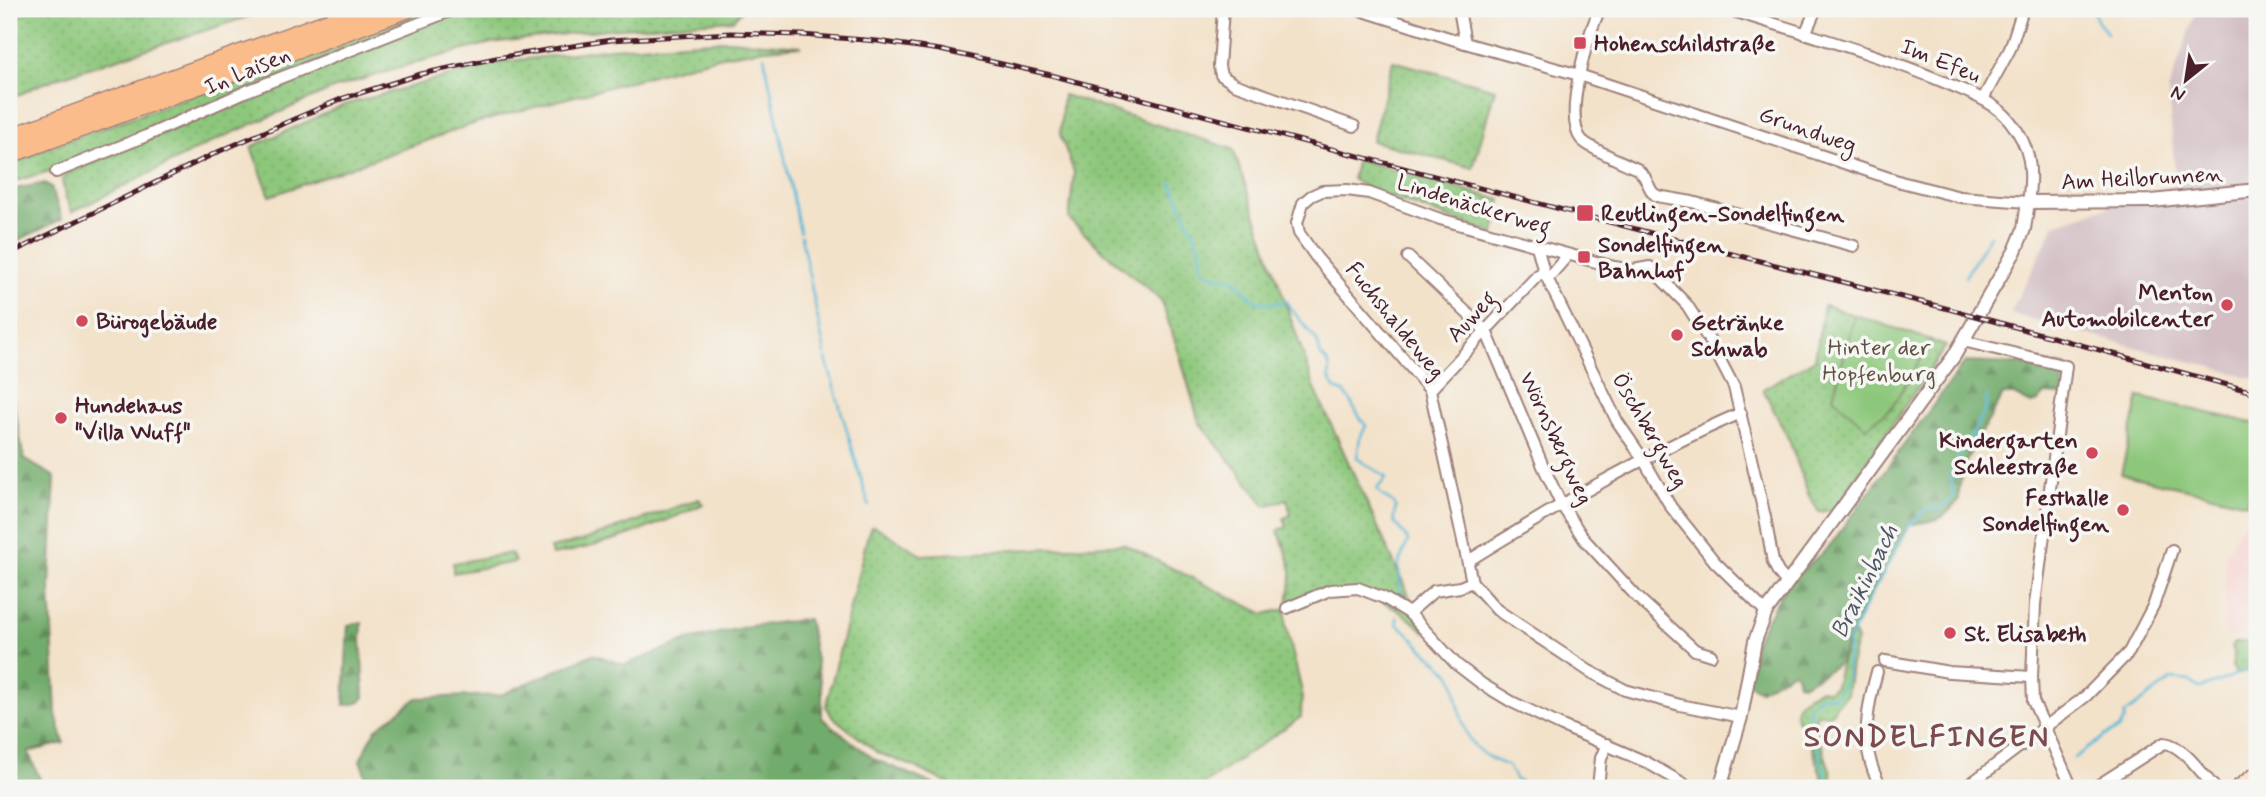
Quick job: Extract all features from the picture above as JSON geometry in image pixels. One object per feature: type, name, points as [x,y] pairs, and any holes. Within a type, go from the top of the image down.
[{"type":"highway","points":[[9,138],[365,9]]},
{"type":"highway","points":[[9,154],[406,9]]},
{"type":"main road","points":[[2238,788],[2257,774]]},
{"type":"street","name":"In Laisen","points":[[56,172],[247,91],[455,9]]},
{"type":"street","points":[[1223,9],[1219,66],[1221,75],[1234,84],[1354,126]]},
{"type":"street","name":"Grundweg","points":[[1357,9],[1579,75],[1901,183],[1961,197],[2028,202]]},
{"type":"street","points":[[1459,9],[1465,43]]},
{"type":"street","points":[[1600,9],[1590,33],[1579,75],[1575,113],[1576,128],[1581,140],[1637,169],[1657,196],[1692,202],[1854,246]]},
{"type":"street","name":"Im Efeu","points":[[1727,9],[1920,71],[1983,99],[2009,119],[2026,144],[2031,169],[2028,202]]},
{"type":"street","points":[[1805,34],[1816,9]]},
{"type":"street","points":[[1983,99],[2010,49],[2023,9]]},
{"type":"street","name":"Fuchshaldeweg","points":[[1368,192],[1334,190],[1311,196],[1303,203],[1300,211],[1297,223],[1299,233],[1316,257],[1430,390],[1472,582]]},
{"type":"street","name":"Am Heilbrunnen","points":[[2028,202],[2058,204],[2152,201],[2257,190]]},
{"type":"street","name":"Lindenäckerweg","points":[[1368,192],[1440,219],[1568,255],[1633,270],[1650,267],[1675,291],[1692,313],[1734,387],[1741,413]]},
{"type":"street","points":[[1720,788],[1741,717],[1755,641],[1766,612],[1926,397],[1963,341],[2015,251],[2024,229],[2028,202]]},
{"type":"street","name":"Öschbergweg","points":[[1536,246],[1546,275],[1617,421],[1671,507],[1715,562],[1766,612]]},
{"type":"street","name":"Auweg","points":[[1430,390],[1538,275],[1546,275],[1568,255]]},
{"type":"street","name":"Wörnsbergweg","points":[[1408,257],[1486,331],[1543,466],[1561,504],[1584,539],[1637,597],[1695,650],[1711,655]]},
{"type":"street","points":[[1963,341],[2066,366],[2035,604],[2032,677],[2033,701],[2073,788]]},
{"type":"street","points":[[1468,561],[1561,504],[1643,459],[1741,413],[1773,562],[1787,583]]},
{"type":"street","points":[[1965,788],[2086,696],[2129,652],[2154,604],[2172,550]]},
{"type":"street","points":[[1409,613],[1434,591],[1472,582],[1497,610],[1589,671],[1625,690],[1680,705],[1741,717]]},
{"type":"street","points":[[1287,608],[1330,590],[1358,588],[1384,598],[1409,613],[1456,664],[1482,684],[1512,702],[1646,762],[1691,788]]},
{"type":"street","points":[[1885,662],[1949,672],[2032,677]]},
{"type":"street","points":[[1877,672],[1868,703],[1866,729],[1870,757],[1882,788]]},
{"type":"street","points":[[2094,788],[2164,743],[2169,743],[2179,749],[2215,788]]},
{"type":"street","points":[[1598,788],[1601,758],[1607,744]]},
{"type":"shaded area","points":[[2197,9],[2257,9],[2257,379],[2010,314],[2055,224],[2176,184],[2168,91]]},
{"type":"shaded area","points":[[2257,499],[2257,636],[2225,637],[2225,555]]},
{"type":"green space","points":[[33,9],[272,9],[60,77],[9,100],[9,22]]},
{"type":"green space","points":[[428,9],[443,9],[114,146],[53,170],[9,183],[9,166],[47,148]]},
{"type":"green space","points":[[461,9],[743,9],[733,20],[607,29],[491,43],[414,63],[335,88],[214,141],[72,212],[62,179],[66,174]]},
{"type":"green space","points":[[728,40],[802,46],[722,56],[476,123],[270,196],[251,147],[344,105],[496,63],[611,48]]},
{"type":"green space","points":[[1393,61],[1495,89],[1473,168],[1372,141]]},
{"type":"green space","points":[[1063,95],[1233,149],[1315,389],[1426,633],[1387,604],[1352,592],[1327,594],[1287,608],[1291,568],[1278,531],[1287,527],[1284,518],[1291,515],[1287,499],[1266,506],[1199,422],[1161,300],[1069,219],[1074,172],[1060,134]]},
{"type":"green space","points":[[1357,159],[1501,200],[1494,234],[1370,190],[1352,179]]},
{"type":"green space","points":[[45,183],[51,187],[62,219],[9,245],[9,190]]},
{"type":"green space","points":[[1824,305],[1946,346],[1834,510],[1819,512],[1809,496],[1789,440],[1763,389],[1815,359]]},
{"type":"green space","name":"Hinter der Hopfenburg","points":[[1855,315],[1931,340],[1892,407],[1866,428],[1833,397]]},
{"type":"green space","points":[[1965,362],[2066,366],[2062,395],[2045,394],[2038,402],[2031,404],[2014,395],[2003,395],[1968,458],[1960,485],[1959,500],[1941,517],[1909,525],[1863,608],[1840,663],[1804,684],[1798,683],[1793,671],[1760,690],[1748,683],[1755,641],[1787,583],[1828,548]]},
{"type":"green space","points":[[9,377],[24,459],[55,477],[50,588],[56,714],[64,743],[28,752],[44,788],[9,788]]},
{"type":"green space","points":[[2139,397],[2257,424],[2257,457],[2247,503],[2121,474]]},
{"type":"green space","points":[[699,499],[703,504],[648,528],[610,541],[552,555],[550,548],[581,541]]},
{"type":"green space","points":[[875,526],[922,555],[1124,544],[1264,614],[1286,609],[1286,625],[1302,692],[1301,717],[1198,788],[957,788],[915,767],[878,753],[832,716],[826,706],[868,534],[871,527]]},
{"type":"green space","points":[[511,553],[515,562],[453,573],[453,563]]},
{"type":"green space","points":[[808,619],[822,691],[822,718],[874,759],[942,788],[370,788],[360,760],[376,729],[417,698],[501,695],[593,654],[625,665],[688,640],[750,626]]},
{"type":"green space","points":[[362,622],[364,697],[358,703],[344,705],[348,625]]},
{"type":"green space","points":[[1854,634],[1857,640],[1847,695],[1831,714],[1818,714],[1815,718],[1836,788],[1825,788],[1805,723],[1798,721],[1796,709],[1800,701],[1810,694],[1821,689],[1829,691],[1835,686],[1844,653]]},
{"type":"green space","points":[[2257,641],[2257,670],[2236,673],[2232,667],[2234,643]]},
{"type":"waterway","points":[[2092,9],[2107,33]]},
{"type":"waterway","points":[[764,56],[800,232]]},
{"type":"waterway","points":[[1171,182],[1200,247],[1202,270],[1237,281],[1249,296],[1262,303],[1287,301],[1290,309],[1317,341],[1321,356],[1329,365],[1329,378],[1336,389],[1345,393],[1366,426],[1360,438],[1357,457],[1386,478],[1377,489],[1396,508],[1395,522],[1408,541],[1399,563],[1401,604]]},
{"type":"waterway","name":"Braikinbach","points":[[1965,277],[1990,235]]},
{"type":"waterway","points":[[801,236],[825,354]]},
{"type":"waterway","points":[[826,359],[869,506]]},
{"type":"waterway","name":"Braikinbach","points":[[1829,788],[1809,718],[1809,705],[1823,695],[1836,697],[1846,679],[1849,641],[1910,525],[1926,509],[1942,508],[1953,497],[1951,473],[1985,411],[1987,396]]},
{"type":"waterway","points":[[1397,617],[1397,624],[1452,677],[1463,723],[1471,741],[1485,755],[1508,766],[1516,780],[1533,788]]},
{"type":"waterway","points":[[2074,758],[2119,729],[2125,714],[2172,679],[2190,681],[2199,688],[2257,668]]},
{"type":"waterway","points":[[2027,788],[2032,784]]},
{"type":"railway","points":[[9,254],[220,151],[341,99],[421,74],[496,58],[611,40],[731,33],[802,35],[877,41],[940,50],[1051,75],[1949,309],[2257,393]]},
{"type":"place","name":"Hohenschildstraße","points":[[1580,43]]},
{"type":"place","name":"Reutlingen-Sondelfingen","points":[[1585,213]]},
{"type":"place","name":"Sondelfingen Bahnhof","points":[[1584,257]]},
{"type":"place","name":"Menton Automobilcenter","points":[[2227,305]]},
{"type":"place","name":"Bürogebäude","points":[[82,321]]},
{"type":"place","name":"Getränke Schwab","points":[[1677,335]]},
{"type":"place","name":"Hundehaus \"Villa Wuff\"","points":[[61,418]]},
{"type":"place","name":"Kindergarten Schleestraße","points":[[2092,453]]},
{"type":"place","name":"Festhalle Sondelfingen","points":[[2123,510]]},
{"type":"place","name":"St. Elisabeth","points":[[1950,633]]},
{"type":"district","name":"SONDELFINGEN","points":[[1927,736]]}]
